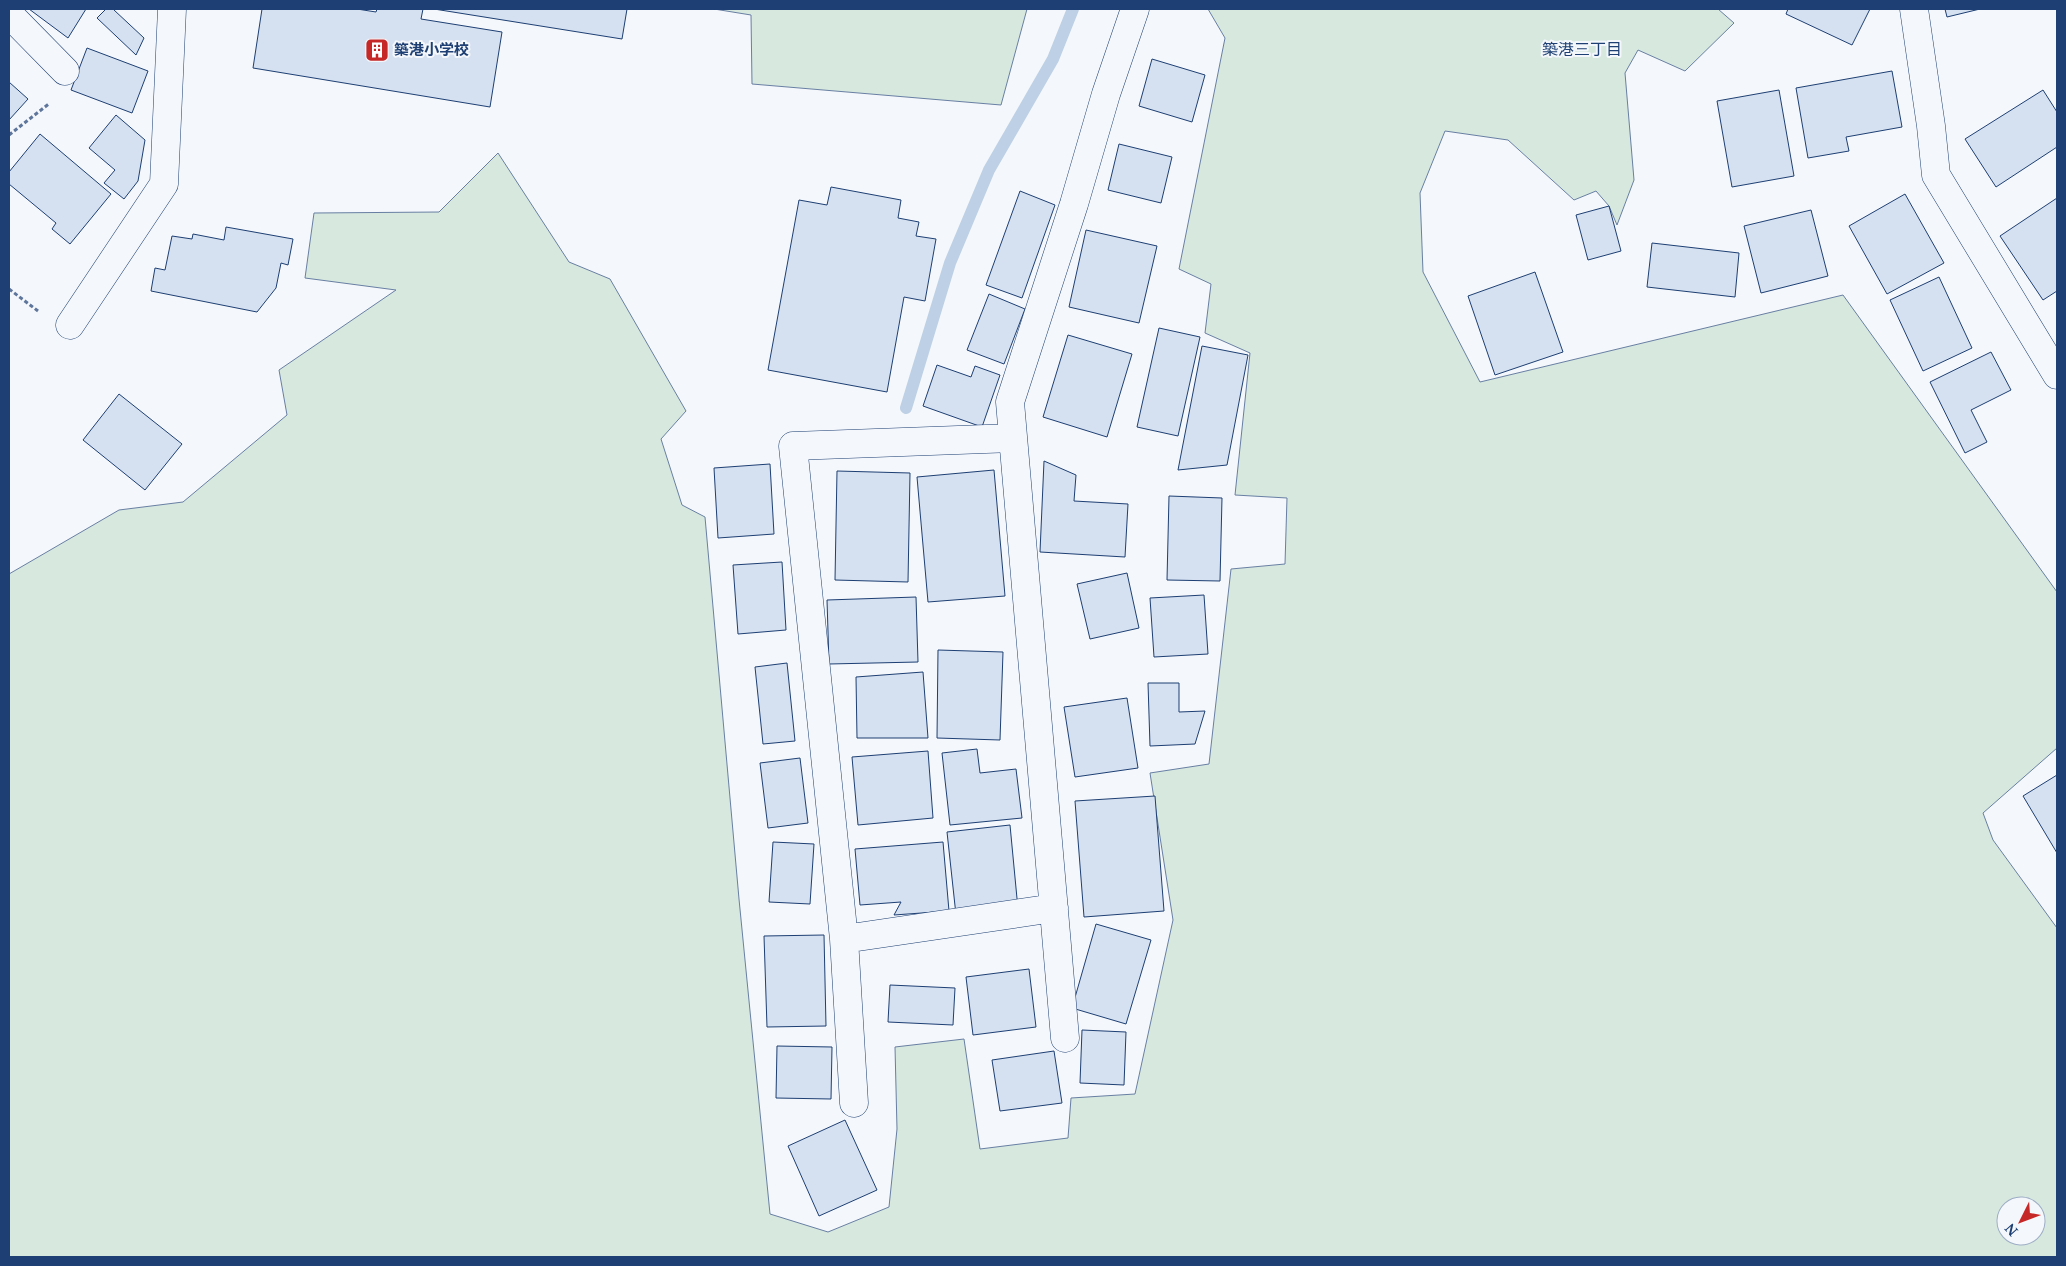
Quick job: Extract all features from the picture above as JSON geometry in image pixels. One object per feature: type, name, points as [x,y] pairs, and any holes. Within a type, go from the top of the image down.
[{"type":"street","points":[[70,325],[164,184],[172,9]]},
{"type":"street","points":[[1065,1038],[1010,402],[1074,204],[1106,94],[1135,9]]},
{"type":"street","points":[[1914,9],[1931,126],[1936,176],[2057,375]]},
{"type":"street","points":[[9,14],[65,71]]},
{"type":"street","points":[[854,1103],[844,939],[793,446],[1012,438]]},
{"type":"street","points":[[844,939],[1054,908]]},
{"type":"path","points":[[9,135],[50,104],[65,71]]},
{"type":"shaded area","points":[[714,9],[1027,9],[1001,105],[752,84],[751,15]]},
{"type":"shaded area","points":[[1208,9],[1718,9],[1734,23],[1685,71],[1638,50],[1625,73],[1634,180],[1617,225],[1609,206],[1596,191],[1574,200],[1508,140],[1445,131],[1420,193],[1423,272],[1480,382],[1843,295],[2057,592],[2057,748],[1983,813],[1993,840],[2057,928],[2057,1257],[9,1257],[9,574],[119,510],[183,502],[287,415],[279,370],[396,290],[305,278],[314,213],[439,212],[498,153],[569,262],[610,279],[686,411],[661,439],[682,505],[705,517],[739,899],[770,1214],[828,1232],[889,1207],[897,1129],[895,1047],[964,1039],[980,1149],[1068,1138],[1071,1098],[1135,1094],[1173,920],[1150,773],[1209,764],[1231,569],[1285,564],[1287,498],[1235,495],[1250,353],[1205,333],[1211,284],[1179,269],[1225,38]]},
{"type":"building","points":[[29,9],[86,9],[68,38]]},
{"type":"building","points":[[106,9],[115,9],[144,38],[136,55],[97,18]]},
{"type":"building","name":"築港小学校","points":[[262,9],[357,9],[376,12],[377,9],[423,9],[421,19],[502,32],[490,107],[253,68]]},
{"type":"building","name":"築港小学校","points":[[434,9],[627,9],[622,39]]},
{"type":"building","points":[[1788,9],[1870,9],[1852,45],[1786,14]]},
{"type":"building","points":[[1945,9],[1980,9],[1947,17]]},
{"type":"building","points":[[87,48],[148,71],[132,113],[71,90]]},
{"type":"building","points":[[1152,59],[1205,75],[1192,122],[1139,106]]},
{"type":"building","points":[[1892,71],[1902,127],[1846,137],[1849,151],[1808,158],[1796,88]]},
{"type":"building","points":[[9,82],[28,99],[9,120]]},
{"type":"building","points":[[1779,90],[1794,176],[1732,187],[1717,101]]},
{"type":"building","points":[[2043,90],[2057,112],[2057,147],[1996,187],[1965,139]]},
{"type":"building","points":[[116,115],[145,140],[138,181],[124,199],[104,183],[115,170],[89,148]]},
{"type":"building","points":[[40,134],[111,194],[70,244],[52,229],[56,223],[9,184],[9,172]]},
{"type":"building","points":[[1119,144],[1172,157],[1161,203],[1108,190]]},
{"type":"building","points":[[831,187],[901,200],[898,218],[919,222],[916,236],[936,239],[925,301],[904,297],[887,392],[768,370],[799,200],[827,205]]},
{"type":"building","points":[[1020,191],[1055,205],[1022,298],[986,285]]},
{"type":"building","points":[[1905,194],[1944,263],[1887,294],[1849,226]]},
{"type":"building","points":[[2057,198],[2057,291],[2043,300],[2000,236]]},
{"type":"building","points":[[1609,206],[1621,251],[1588,260],[1576,215]]},
{"type":"building","points":[[1811,210],[1828,276],[1761,293],[1744,226]]},
{"type":"building","points":[[226,227],[293,239],[288,265],[281,263],[276,288],[257,312],[151,291],[155,268],[165,270],[172,236],[192,239],[193,234],[224,240]]},
{"type":"building","points":[[1086,230],[1157,246],[1139,323],[1069,307]]},
{"type":"building","points":[[1652,243],[1739,253],[1735,297],[1647,287]]},
{"type":"building","points":[[1535,272],[1563,352],[1495,375],[1468,296]]},
{"type":"building","points":[[1939,277],[1972,348],[1923,371],[1890,300]]},
{"type":"building","points":[[989,294],[1025,309],[1004,364],[967,350]]},
{"type":"building","points":[[1159,328],[1200,337],[1178,436],[1137,427]]},
{"type":"building","points":[[1068,335],[1132,354],[1107,437],[1043,417]]},
{"type":"building","points":[[1202,346],[1248,355],[1227,465],[1178,470]]},
{"type":"building","points":[[1991,352],[2011,390],[1971,410],[1987,442],[1965,453],[1930,382]]},
{"type":"building","points":[[937,365],[971,377],[975,366],[1000,375],[982,427],[923,406]]},
{"type":"building","points":[[119,394],[182,444],[145,490],[83,440]]},
{"type":"building","points":[[1044,461],[1076,475],[1074,501],[1128,504],[1125,557],[1040,552]]},
{"type":"building","points":[[770,464],[774,534],[718,538],[714,468]]},
{"type":"building","points":[[994,470],[1005,596],[928,602],[917,477]]},
{"type":"building","points":[[837,471],[910,473],[908,582],[835,580]]},
{"type":"building","points":[[1169,496],[1222,498],[1220,581],[1167,580]]},
{"type":"building","points":[[782,562],[786,630],[738,634],[733,565]]},
{"type":"building","points":[[1127,573],[1139,628],[1090,639],[1077,584]]},
{"type":"building","points":[[1204,595],[1208,654],[1154,657],[1150,598]]},
{"type":"building","points":[[916,597],[918,662],[829,664],[827,600]]},
{"type":"building","points":[[938,650],[1003,652],[1000,740],[937,738]]},
{"type":"building","points":[[787,663],[795,741],[763,744],[755,667]]},
{"type":"building","points":[[923,672],[928,738],[857,738],[856,677]]},
{"type":"building","points":[[1148,683],[1179,683],[1179,712],[1205,711],[1195,744],[1150,746]]},
{"type":"building","points":[[1127,698],[1138,768],[1075,777],[1064,707]]},
{"type":"building","points":[[977,749],[980,773],[1016,769],[1022,818],[950,825],[942,753]]},
{"type":"building","points":[[928,751],[933,818],[858,825],[852,757]]},
{"type":"building","points":[[800,758],[808,823],[768,828],[760,763]]},
{"type":"building","points":[[2057,775],[2057,853],[2023,796]]},
{"type":"building","points":[[1155,796],[1164,911],[1084,917],[1075,801]]},
{"type":"building","points":[[1010,825],[1018,909],[956,915],[947,832]]},
{"type":"building","points":[[773,842],[814,844],[810,904],[769,902]]},
{"type":"building","points":[[943,842],[949,911],[894,915],[901,902],[860,905],[855,849]]},
{"type":"building","points":[[1096,924],[1151,940],[1126,1024],[1072,1008]]},
{"type":"building","points":[[824,935],[826,1026],[767,1027],[764,936]]},
{"type":"building","points":[[1029,969],[1036,1027],[973,1035],[966,977]]},
{"type":"building","points":[[890,985],[955,988],[953,1025],[888,1022]]},
{"type":"building","points":[[1082,1030],[1126,1032],[1124,1085],[1080,1083]]},
{"type":"building","points":[[777,1046],[832,1047],[831,1099],[776,1098]]},
{"type":"building","points":[[1054,1051],[1062,1103],[1000,1111],[992,1060]]},
{"type":"building","points":[[845,1120],[877,1190],[819,1216],[788,1146]]},
{"type":"waterway","points":[[906,408],[950,263],[989,170],[1053,59],[1073,9]]},
{"type":"place","name":"築港小学校","points":[[377,50]]},
{"type":"district","name":"築港三丁目","points":[[1582,49]]}]
